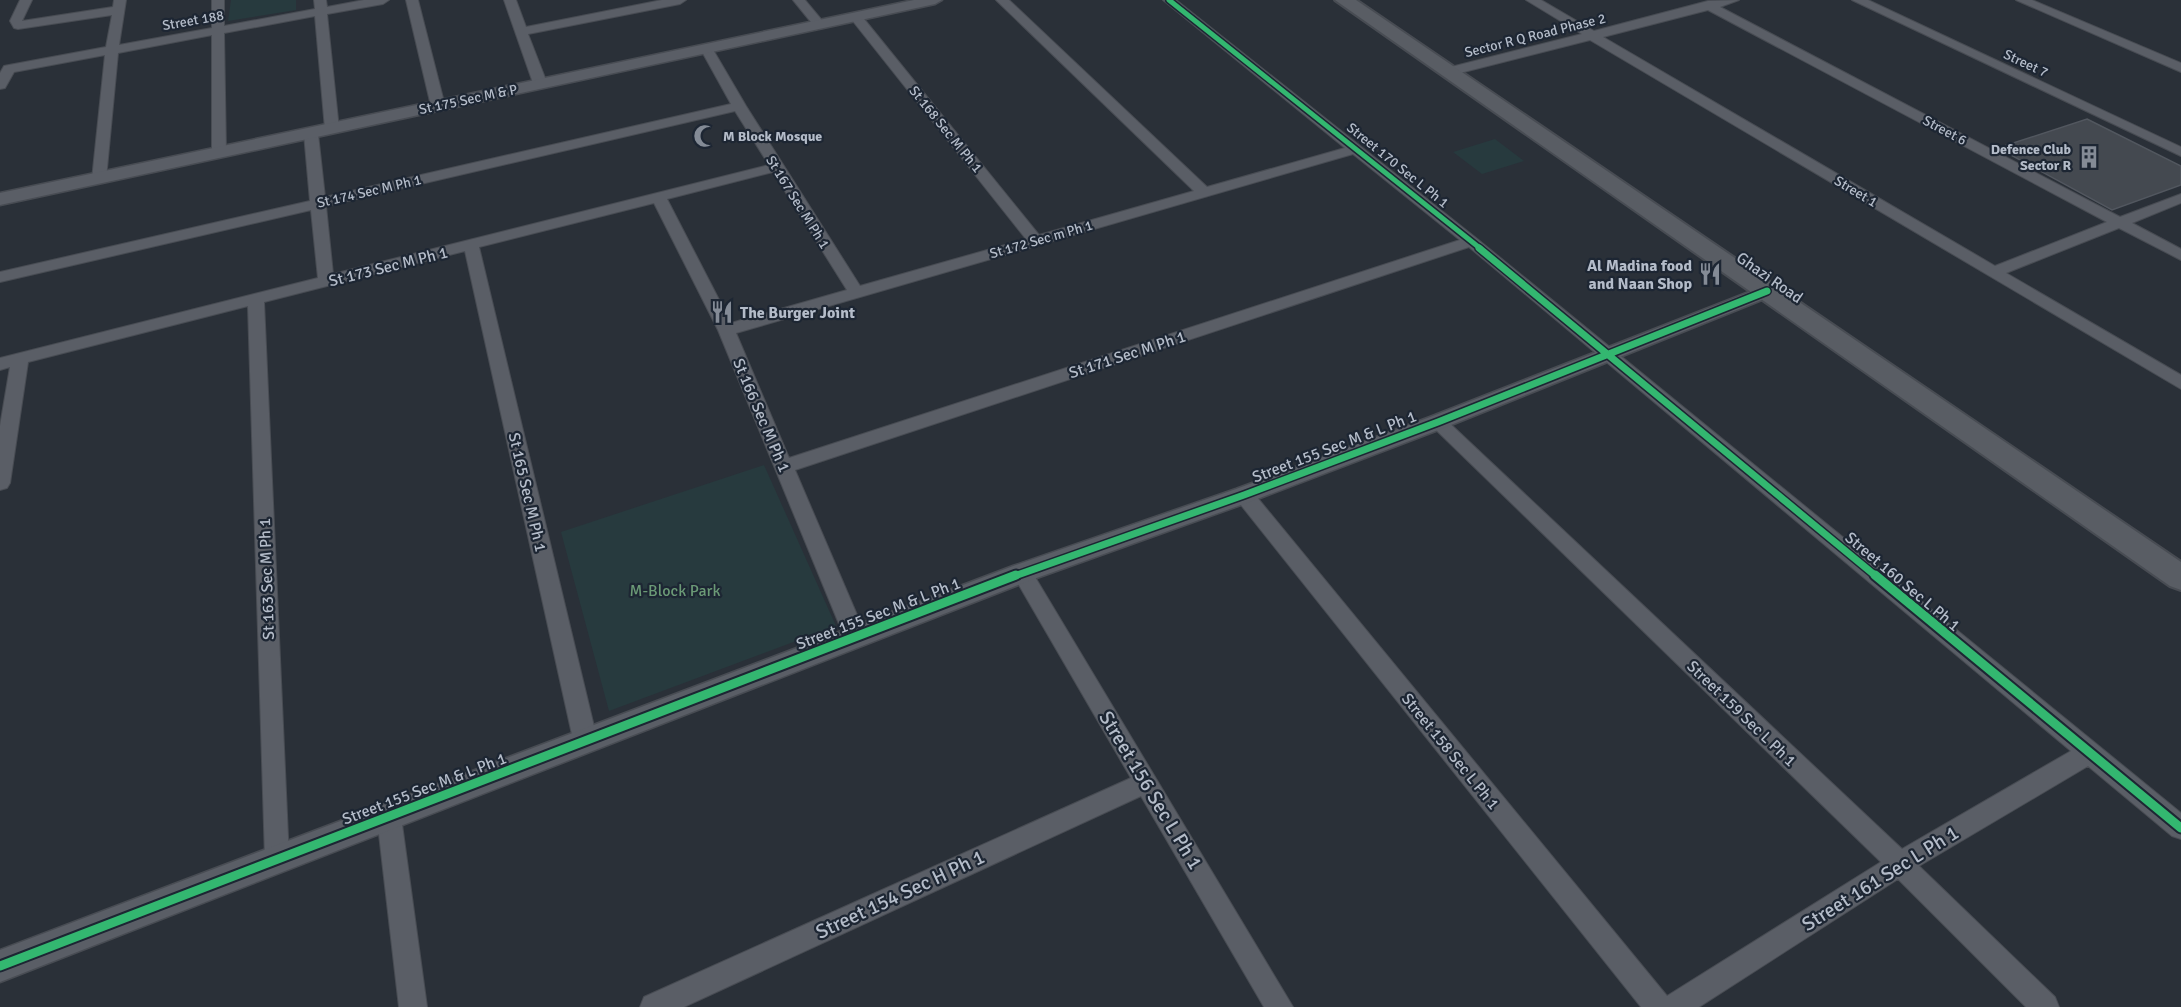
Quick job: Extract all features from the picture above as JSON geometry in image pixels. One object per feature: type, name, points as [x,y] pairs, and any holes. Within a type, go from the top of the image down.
[{"type":"main road","name":"Ghazi Road","points":[[1344,0],[2181,578]]},
{"type":"street","points":[[26,0],[16,21],[18,25],[120,5],[112,50],[99,179]]},
{"type":"street","points":[[218,0],[219,152]]},
{"type":"street","name":"Street 188","points":[[0,85],[9,69],[218,31],[321,6],[383,0]]},
{"type":"street","points":[[412,0],[438,106]]},
{"type":"street","points":[[510,0],[540,83]]},
{"type":"street","points":[[605,0],[612,14]]},
{"type":"street","points":[[523,31],[680,0]]},
{"type":"street","points":[[800,0],[819,24]]},
{"type":"street","name":"St 175 Sec M & P","points":[[0,199],[935,0]]},
{"type":"street","points":[[1002,0],[1204,192]]},
{"type":"street","name":"Street 170 Sec L Ph 1","points":[[1169,0],[1471,241],[1608,355]]},
{"type":"street","name":"Street 1","points":[[1532,0],[2181,383]]},
{"type":"street","name":"Sector R Q Road Phase 2","points":[[1448,72],[1733,0]]},
{"type":"street","name":"Street 7","points":[[1858,0],[2181,152]]},
{"type":"street","points":[[2022,0],[2181,68]]},
{"type":"street","name":"Street 6","points":[[1708,5],[2181,255]]},
{"type":"street","points":[[321,6],[332,129]]},
{"type":"street","name":"St 168 Sec M Ph 1","points":[[856,17],[1036,241]]},
{"type":"street","name":"St 167 Sec M Ph 1","points":[[706,48],[776,167],[855,292]]},
{"type":"street","name":"St 174 Sec M Ph 1","points":[[0,277],[739,106]]},
{"type":"street","points":[[311,134],[326,281]]},
{"type":"street","name":"St 172 Sec m Ph 1","points":[[726,330],[1356,149]]},
{"type":"street","name":"St 173 Sec M Ph 1","points":[[0,364],[776,167]]},
{"type":"street","name":"St 166 Sec M Ph 1","points":[[659,198],[726,330],[855,636]]},
{"type":"street","points":[[1994,272],[2181,198]]},
{"type":"street","name":"St 171 Sec M Ph 1","points":[[784,467],[1471,241]]},
{"type":"street","name":"St 165 Sec M Ph 1","points":[[471,245],[585,739]]},
{"type":"street","name":"Street 155 Sec M & L Ph 1","points":[[0,966],[855,636],[1438,422],[1767,291]]},
{"type":"street","name":"St 163 Sec M Ph 1","points":[[256,299],[277,859]]},
{"type":"street","name":"Street 160 Sec L Ph 1","points":[[1608,355],[2181,828]]},
{"type":"street","points":[[0,483],[20,359]]},
{"type":"street","name":"Street 159 Sec L Ph 1","points":[[1438,422],[1900,864],[2045,1007]]},
{"type":"street","name":"Street 158 Sec L Ph 1","points":[[1244,495],[1658,1007]]},
{"type":"street","name":"Street 156 Sec L Ph 1","points":[[1022,573],[1279,1007]]},
{"type":"street","name":"Street 161 Sec L Ph 1","points":[[1674,1007],[1900,864],[2089,753]]},
{"type":"street","name":"Street 154 Sec H Ph 1","points":[[654,1007],[1146,782]]},
{"type":"street","points":[[389,817],[413,1007]]},
{"type":"green space","points":[[231,0],[296,0],[296,10],[228,21]]},
{"type":"green space","points":[[1495,139],[1524,161],[1482,174],[1453,152]]},
{"type":"green space","name":"M-Block Park","points":[[764,465],[836,626],[609,711],[561,532]]},
{"type":"building","name":"Defence Club Sector R","points":[[2087,119],[2181,166],[2181,185],[2112,210],[1998,148]]},
{"type":"cycle path","points":[[1169,0],[1471,241],[2181,828]]},
{"type":"cycle path","points":[[0,966],[1022,573],[1244,495],[1438,422],[1767,291]]},
{"type":"place","name":"M Block Mosque","points":[[705,136]]},
{"type":"place","name":"Defence Club Sector R","points":[[2089,157]]},
{"type":"place","name":"Al Madina food and Naan Shop","points":[[1710,274]]},
{"type":"place","name":"The Burger Joint","points":[[722,312]]}]
